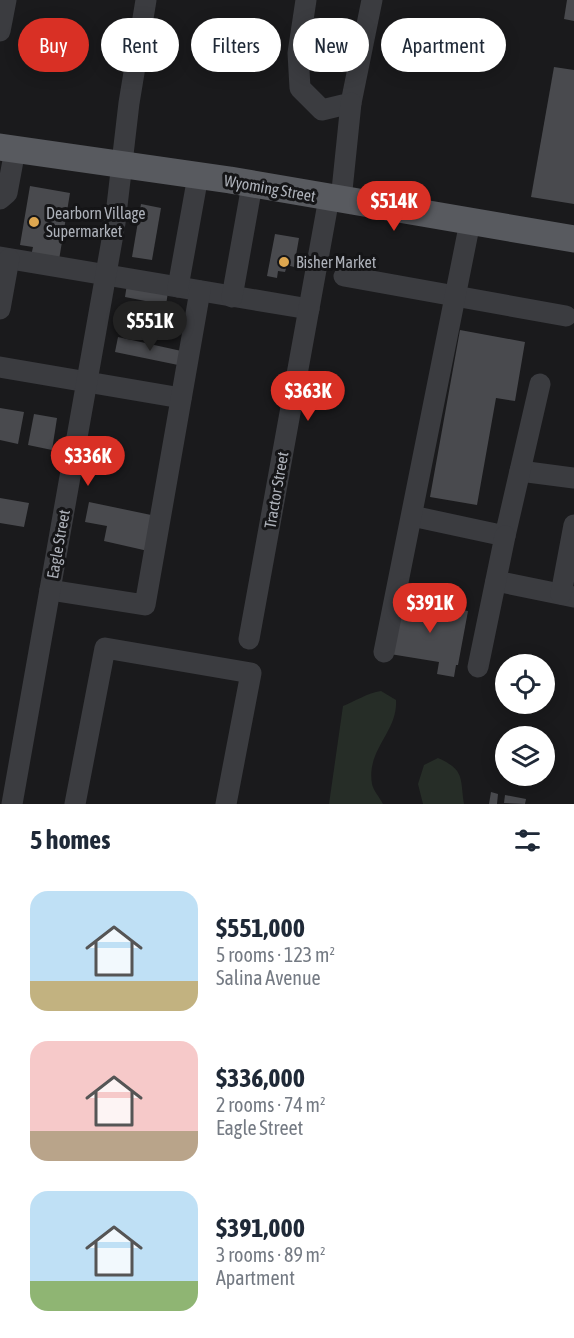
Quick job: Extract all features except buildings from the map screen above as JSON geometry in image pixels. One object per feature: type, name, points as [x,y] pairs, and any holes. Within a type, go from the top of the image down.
[{"type":"main road","name":"Wyoming Street","points":[[7,148],[198,176],[574,239]]},
{"type":"street","points":[[0,32],[6,0]]},
{"type":"street","name":"Eagle Street","points":[[12,804],[115,223],[129,103],[146,0]]},
{"type":"street","points":[[306,0],[298,52],[300,88],[322,110],[351,103]]},
{"type":"street","name":"Tractor Street","points":[[249,639],[309,309],[335,199],[351,103],[372,0]]},
{"type":"street","points":[[0,198],[7,193],[7,148]]},
{"type":"street","points":[[178,287],[198,176]]},
{"type":"street","points":[[232,297],[252,185]]},
{"type":"street","points":[[384,652],[470,222]]},
{"type":"street","points":[[0,309],[4,258],[309,309]]},
{"type":"street","points":[[344,276],[566,316]]},
{"type":"street","points":[[50,590],[145,605],[200,291]]},
{"type":"street","points":[[0,367],[181,398]]},
{"type":"street","points":[[478,667],[540,384]]},
{"type":"street","points":[[520,471],[574,478]]},
{"type":"street","points":[[412,516],[505,536]]},
{"type":"street","points":[[495,581],[568,596],[574,525]]},
{"type":"street","points":[[75,804],[105,648],[251,674],[226,804]]},
{"type":"shaded area","points":[[381,691],[396,700],[392,722],[377,750],[371,772],[373,786],[383,804],[329,804],[343,706]]},
{"type":"shaded area","points":[[438,758],[447,762],[460,776],[464,804],[423,804],[418,784],[424,765]]},
{"type":"place","name":"Dearborn Village Supermarket","points":[[34,222]]},
{"type":"place","name":"Bisher Market","points":[[284,262]]}]
